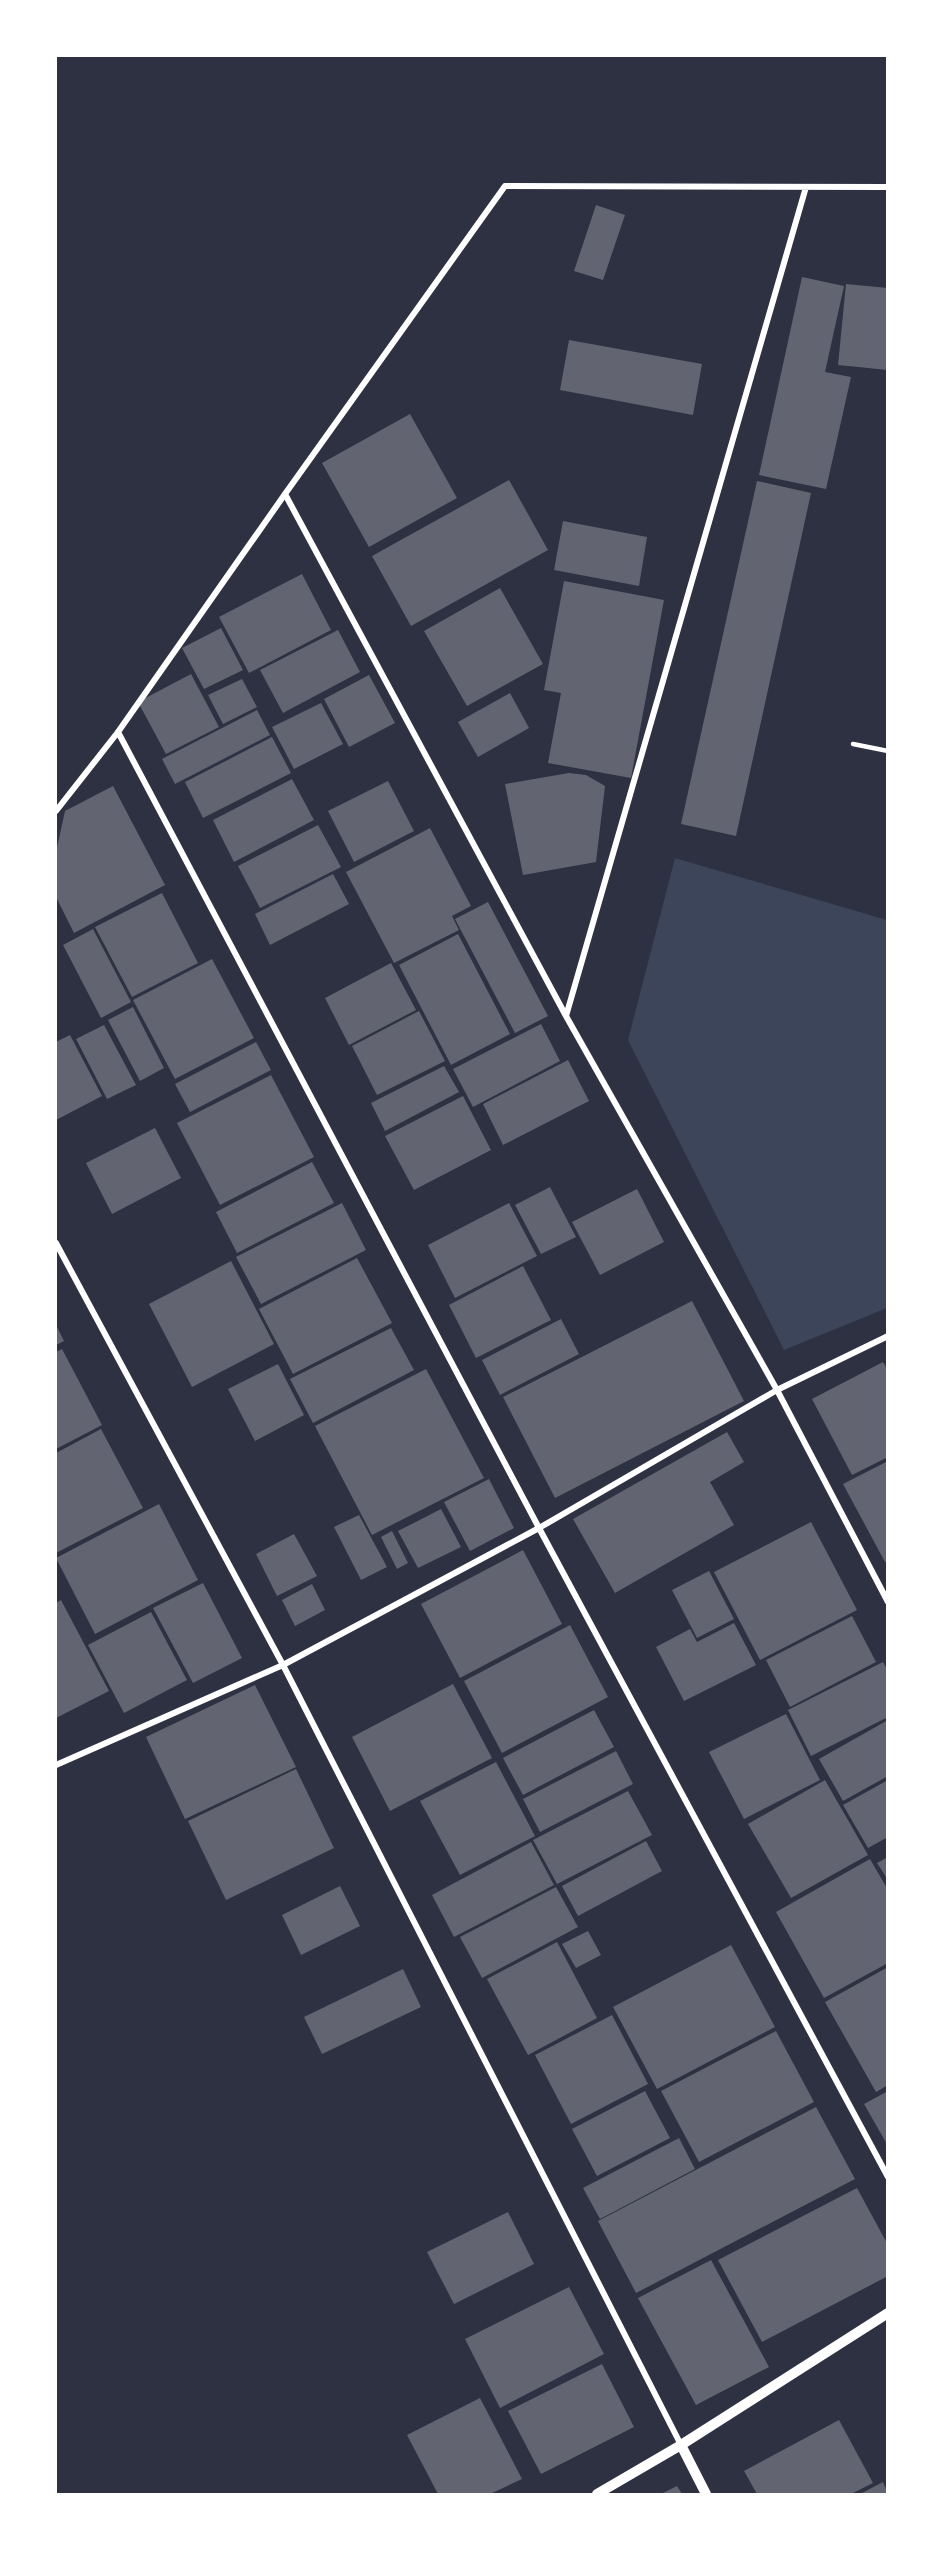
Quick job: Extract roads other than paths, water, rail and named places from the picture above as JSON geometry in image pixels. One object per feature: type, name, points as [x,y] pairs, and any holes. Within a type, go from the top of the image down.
[{"type":"street","points":[[56,811],[118,732],[506,186],[888,187]]},
{"type":"street","points":[[566,1016],[806,187]]},
{"type":"street","points":[[285,494],[566,1016],[777,1390],[888,1602]]},
{"type":"street","points":[[118,732],[539,1528],[888,2177]]},
{"type":"street","points":[[56,1243],[283,1665],[706,2494]]},
{"type":"street","points":[[56,1765],[283,1665],[539,1528],[777,1390],[888,1336]]},
{"type":"street","points":[[597,2494],[681,2445],[888,2313]]},
{"type":"lane","points":[[853,744],[888,751]]}]
